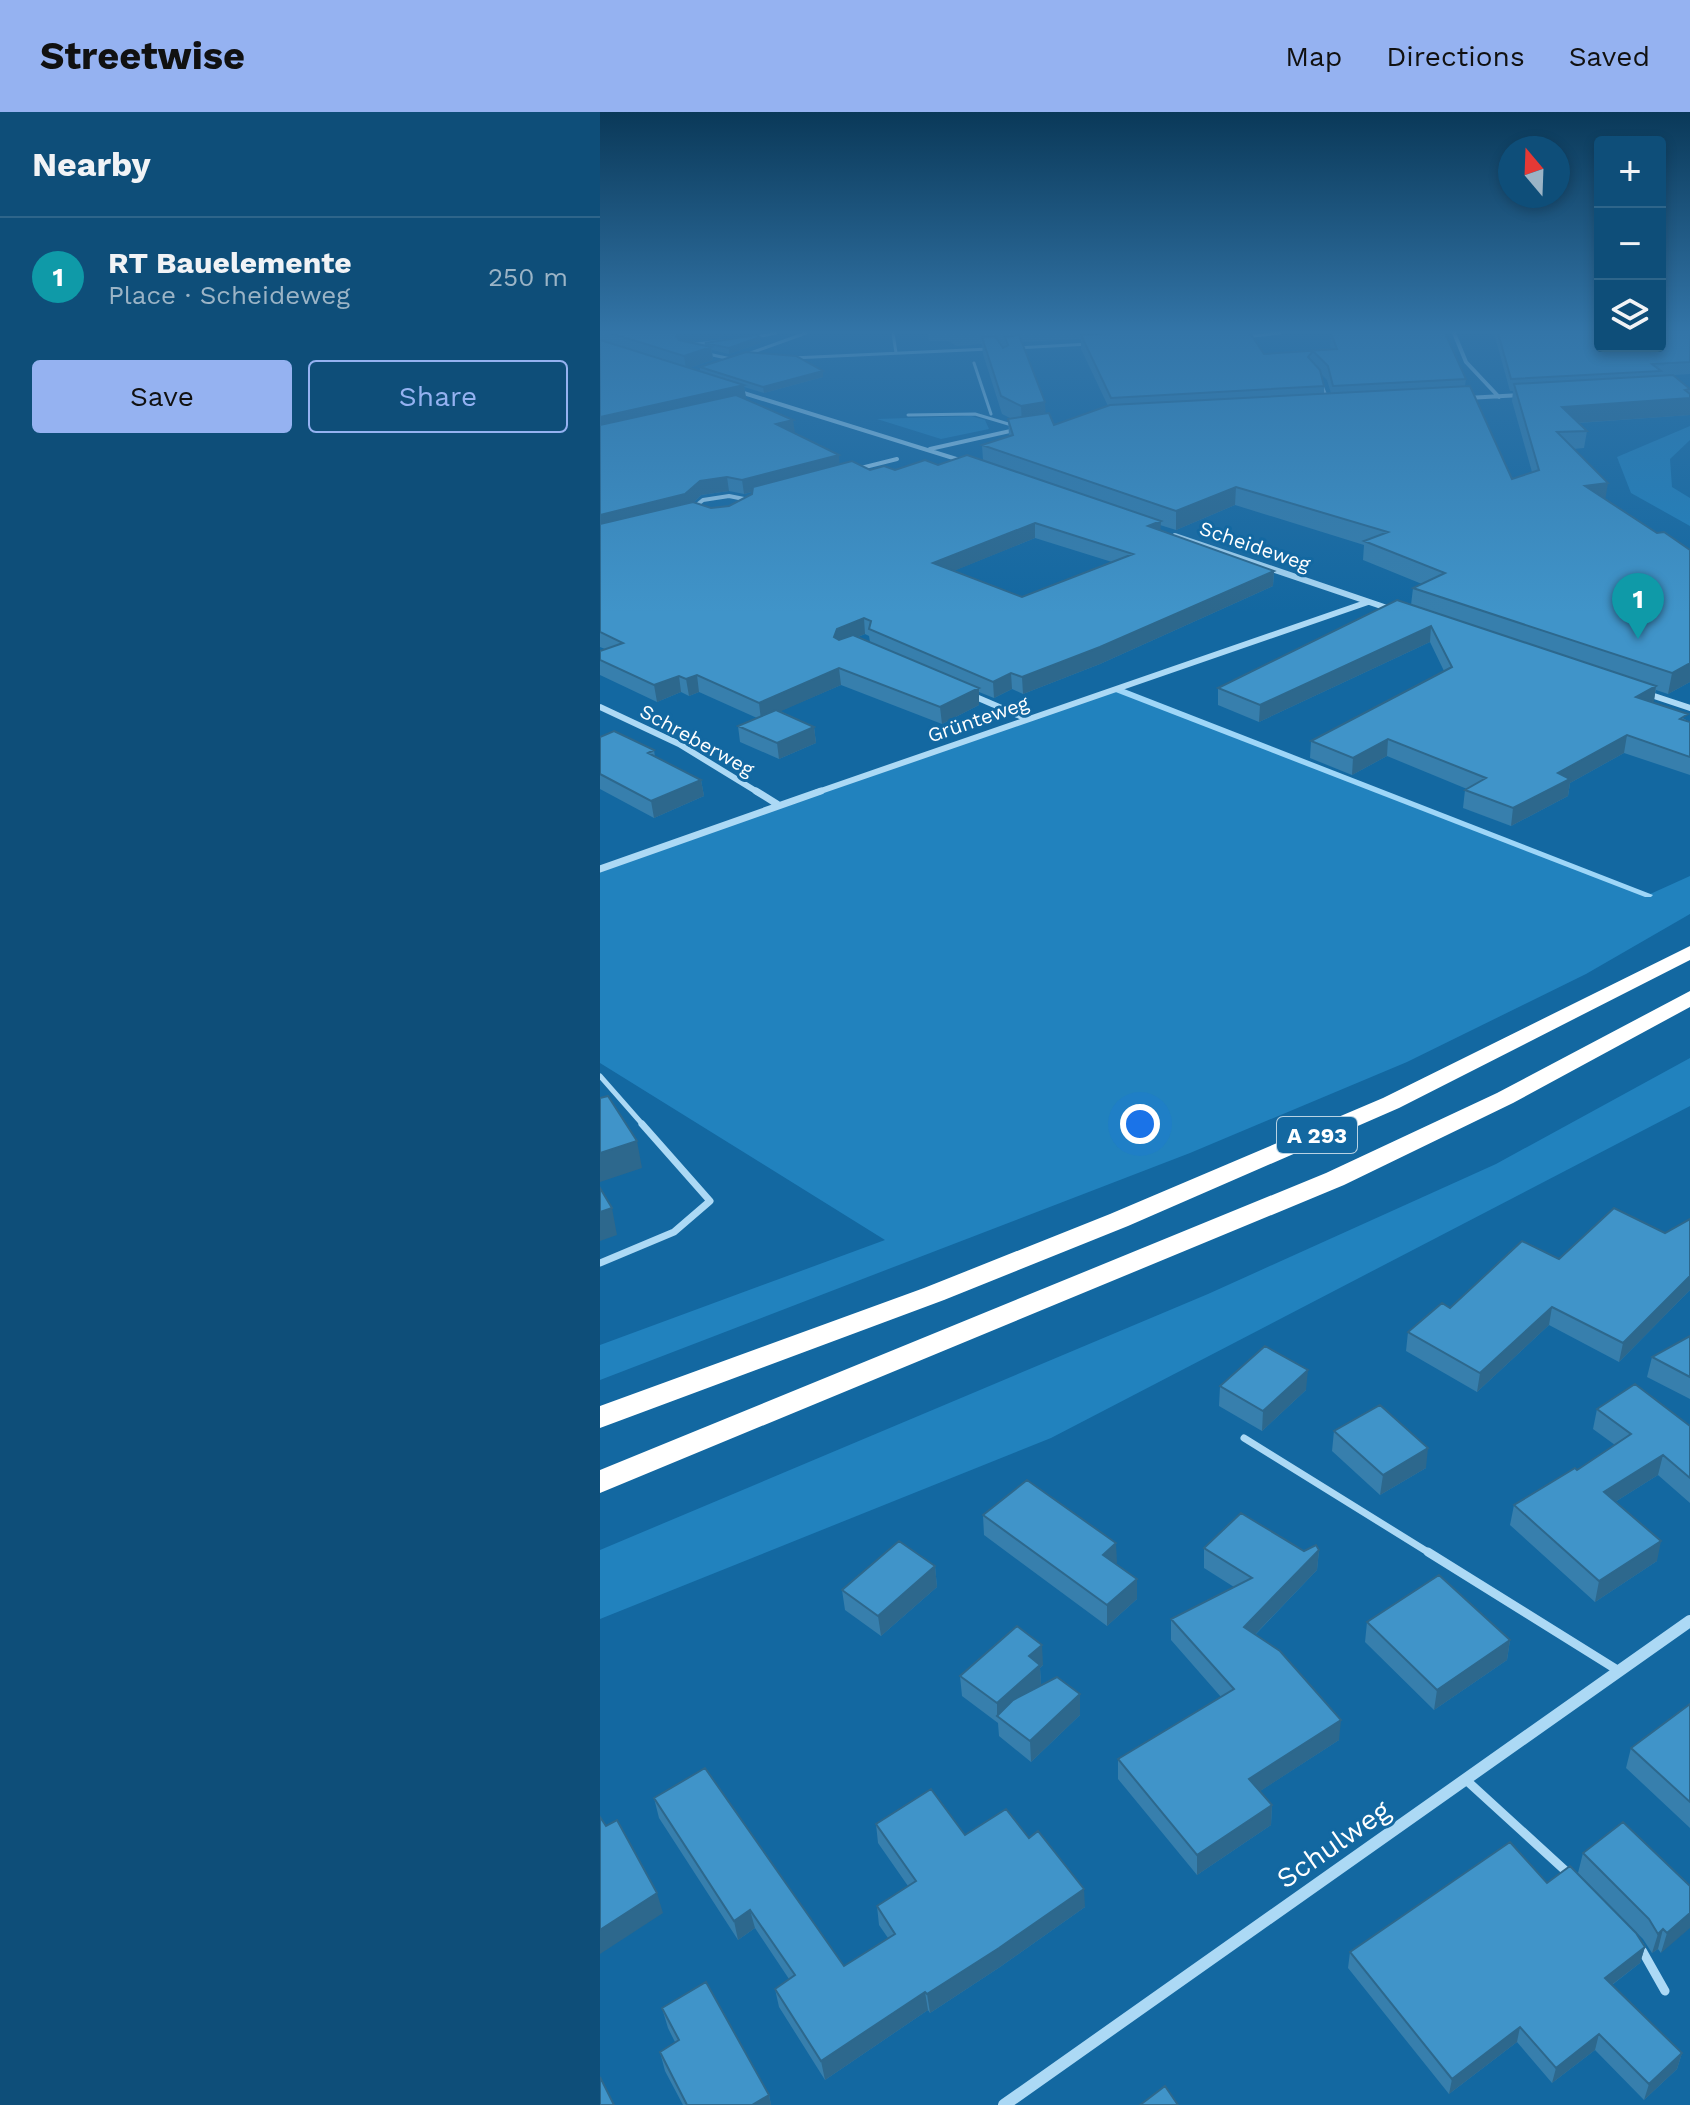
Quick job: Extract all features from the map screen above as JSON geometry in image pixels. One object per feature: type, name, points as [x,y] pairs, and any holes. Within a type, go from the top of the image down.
[{"type":"highway","name":"A 293","points":[[600,1417],[934,1294],[1119,1220],[1391,1103],[1690,952]]},
{"type":"highway","name":"A 293","points":[[600,1482],[1335,1179],[1505,1098],[1690,998]]},
{"type":"street","points":[[853,426],[970,464]]},
{"type":"street","points":[[930,450],[1022,429]]},
{"type":"street","points":[[851,471],[897,459]]},
{"type":"street","points":[[694,512],[693,506],[703,500],[719,497],[744,499],[759,495]]},
{"type":"street","points":[[679,516],[694,512],[707,516],[737,514],[751,505],[744,499]]},
{"type":"street","name":"Scheideweg","points":[[1167,533],[1396,611]]},
{"type":"street","name":"Grünteweg","points":[[600,869],[777,804],[1368,602]]},
{"type":"street","points":[[956,688],[1027,719]]},
{"type":"street","points":[[1634,689],[1690,708]]},
{"type":"street","name":"Schreberweg","points":[[600,707],[679,744],[777,804]]},
{"type":"street","name":"Schulweg","points":[[1004,2105],[1690,1621]]},
{"type":"lane","points":[[1016,426],[1022,429]]},
{"type":"lane","points":[[600,1076],[710,1201],[697,1218],[661,1239],[600,1263]]},
{"type":"lane","points":[[1244,1438],[1619,1671]]},
{"type":"lane","points":[[1466,1780],[1536,1840],[1577,1882]]},
{"type":"lane","points":[[1628,1934],[1638,1944],[1665,1991]]},
{"type":"shaded area","points":[[899,426],[988,426],[989,429],[941,439]]},
{"type":"shaded area","points":[[1690,426],[1690,440],[1670,459],[1672,487],[1690,498],[1690,526],[1631,493],[1617,457]]},
{"type":"shaded area","points":[[1116,689],[1648,895],[1690,876],[1690,914],[1586,974],[1407,1062],[1190,1153],[600,1380],[600,1345],[885,1240],[600,1063],[600,869]]},
{"type":"shaded area","points":[[1690,1058],[1690,1106],[1051,1438],[600,1619],[600,1550],[1208,1294],[1496,1164]]},
{"type":"building","points":[[600,426],[780,426],[839,455],[742,480],[727,477],[700,481],[685,494],[600,515]]},
{"type":"building","points":[[1010,426],[1488,426],[1512,479],[1539,470],[1526,426],[1582,426],[1587,431],[1557,432],[1608,483],[1585,486],[1657,533],[1664,532],[1690,550],[1690,663],[1672,673],[1413,588],[1445,573],[1364,541],[1388,532],[1236,487],[1176,511],[982,445],[1013,435]]},
{"type":"building","points":[[967,455],[1161,521],[1148,526],[1274,571],[1100,647],[1022,677],[1011,673],[993,682],[869,629],[871,621],[864,618],[837,629],[834,637],[839,640],[853,635],[979,688],[940,707],[839,668],[759,703],[697,675],[686,679],[679,676],[654,685],[600,660],[600,651],[623,643],[600,632],[600,524],[693,502],[711,508],[729,506],[752,494],[753,487],[852,461],[870,470],[884,466],[895,470],[925,460],[938,465]],"holes":[[[1035,523],[1133,554],[1022,597],[933,563]]]},
{"type":"building","points":[[1397,600],[1656,686],[1636,697],[1688,714],[1680,719],[1690,722],[1690,757],[1627,735],[1558,773],[1570,779],[1513,808],[1465,790],[1486,778],[1388,739],[1353,758],[1311,741],[1452,667],[1431,626],[1260,705],[1218,688]]},
{"type":"building","points":[[776,710],[814,727],[777,743],[738,726]]},
{"type":"building","points":[[614,731],[654,750],[648,753],[701,780],[651,801],[600,774],[600,737]]},
{"type":"building","points":[[608,1096],[637,1141],[600,1153],[600,1098]]},
{"type":"building","points":[[600,1188],[612,1208],[600,1212]]},
{"type":"building","points":[[1614,1208],[1665,1233],[1690,1219],[1690,1276],[1623,1343],[1552,1307],[1480,1373],[1408,1332],[1442,1303],[1450,1308],[1522,1241],[1559,1259]]},
{"type":"building","points":[[1690,1336],[1690,1377],[1652,1357]]},
{"type":"building","points":[[1265,1346],[1308,1370],[1263,1411],[1220,1386]]},
{"type":"building","points":[[1635,1384],[1690,1426],[1690,1478],[1663,1455],[1604,1492],[1661,1541],[1599,1581],[1514,1505],[1575,1468],[1577,1470],[1631,1434],[1597,1409]]},
{"type":"building","points":[[1380,1405],[1428,1448],[1383,1475],[1334,1431]]},
{"type":"building","points":[[1027,1480],[1116,1543],[1103,1555],[1137,1579],[1107,1605],[983,1515]]},
{"type":"building","points":[[1241,1513],[1304,1551],[1316,1545],[1319,1550],[1244,1627],[1280,1651],[1341,1720],[1249,1779],[1272,1805],[1197,1855],[1118,1759],[1234,1689],[1171,1619],[1252,1578],[1204,1548]]},
{"type":"building","points":[[899,1541],[935,1566],[878,1616],[842,1590]]},
{"type":"building","points":[[1439,1575],[1510,1640],[1437,1690],[1367,1622]]},
{"type":"building","points":[[1017,1626],[1042,1645],[1029,1656],[1040,1665],[997,1703],[960,1676]]},
{"type":"building","points":[[1057,1677],[1080,1694],[1030,1741],[997,1716],[1013,1700]]},
{"type":"building","points":[[1690,1704],[1690,1802],[1631,1748]]},
{"type":"building","points":[[705,1768],[844,1966],[895,1934],[877,1906],[916,1881],[876,1824],[931,1789],[965,1835],[1006,1809],[1029,1838],[1038,1831],[1084,1889],[999,1948],[927,1994],[925,1992],[821,2061],[775,1989],[795,1975],[750,1910],[734,1921],[654,1798]]},
{"type":"building","points":[[600,1817],[606,1826],[617,1820],[657,1893],[600,1930]]},
{"type":"building","points":[[1623,1822],[1690,1886],[1690,1913],[1667,1933],[1663,1929],[1658,1934],[1649,1919],[1583,1853]]},
{"type":"building","points":[[1510,1842],[1547,1883],[1570,1866],[1636,1933],[1645,1947],[1605,1978],[1682,2053],[1649,2084],[1599,2034],[1556,2068],[1520,2027],[1452,2079],[1350,1952]]},
{"type":"building","points":[[706,1982],[769,2095],[752,2105],[687,2105],[660,2052],[679,2040],[662,2008]]},
{"type":"building","points":[[600,2077],[614,2105],[600,2105]]},
{"type":"building","points":[[1165,2086],[1178,2105],[1140,2105]]},
{"type":"waterway","points":[[1116,689],[1648,895]]},
{"type":"place","name":"RT Bauelemente","points":[[1638,639]]}]
